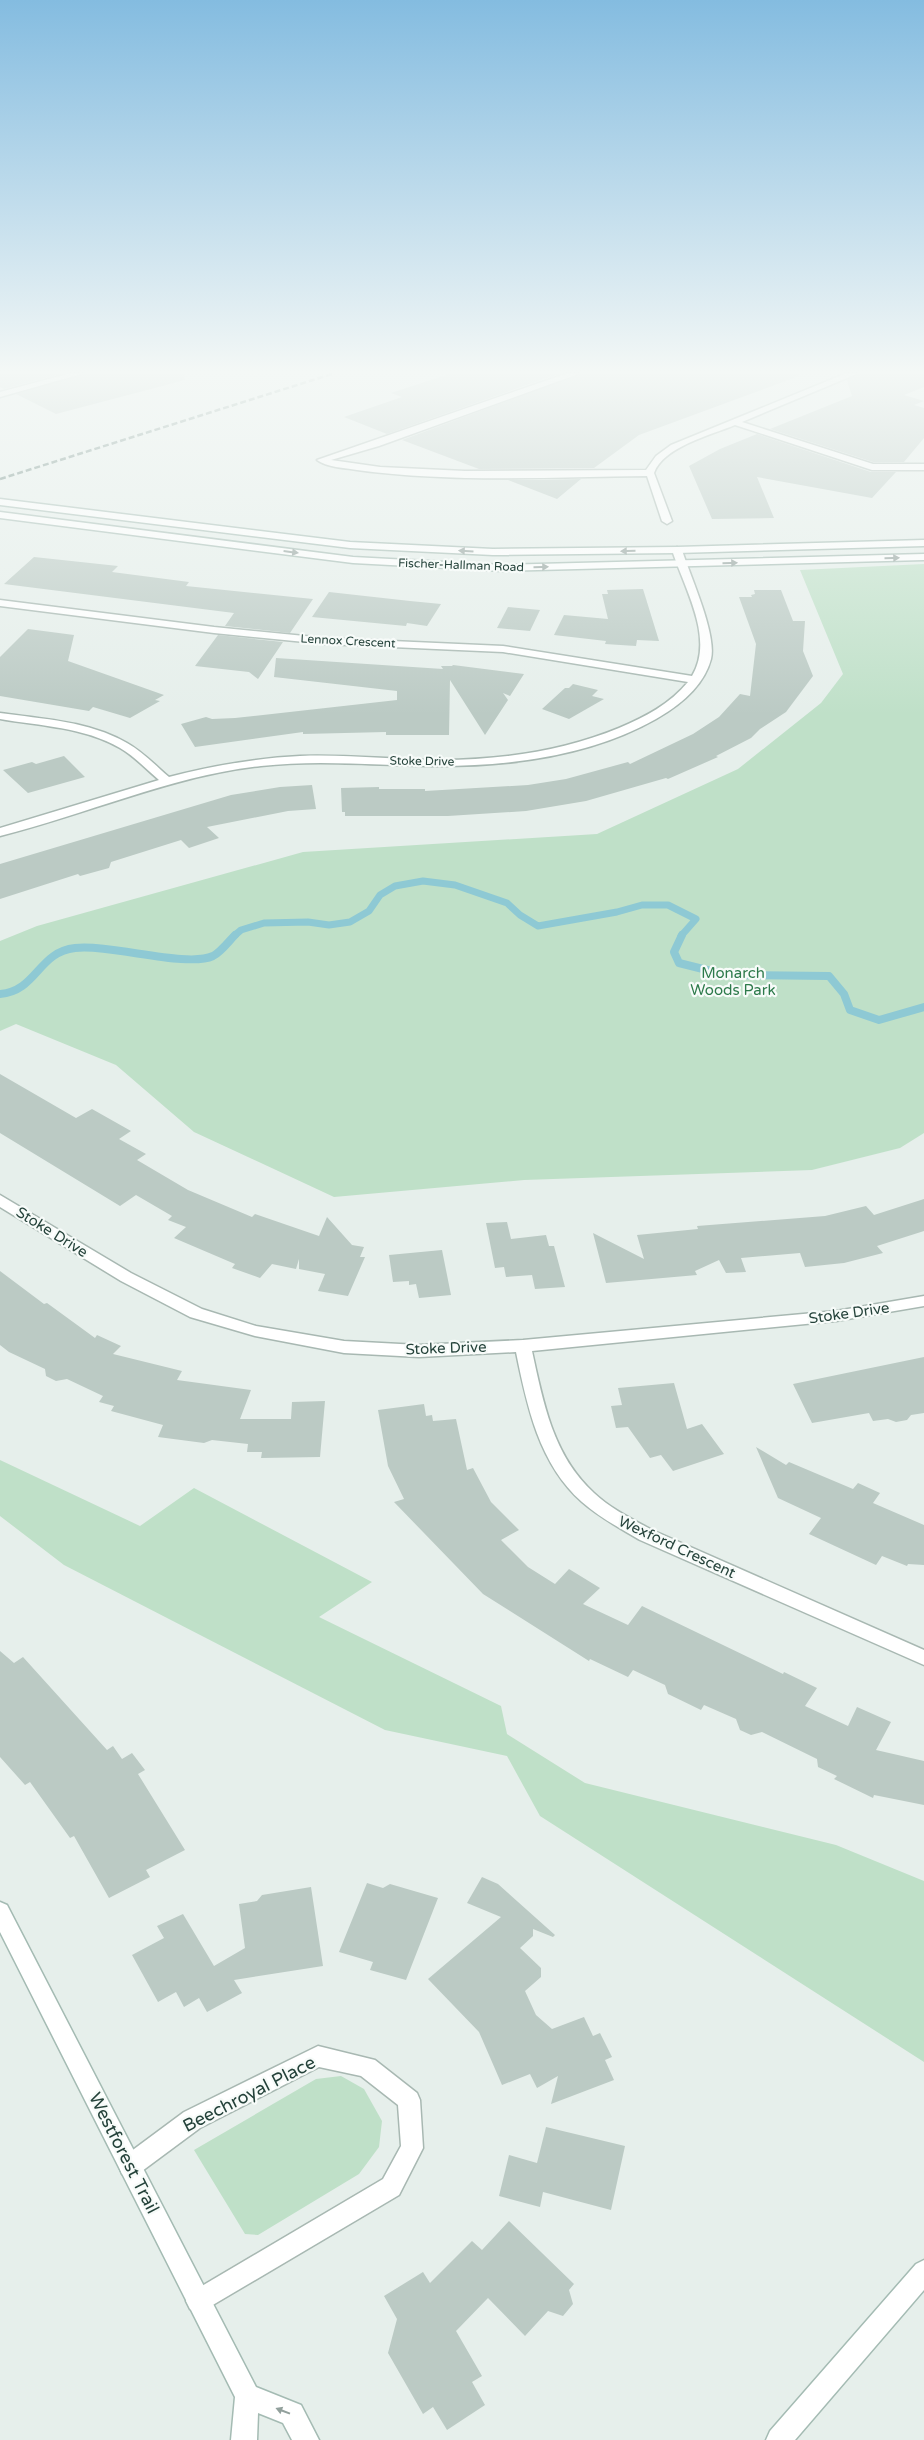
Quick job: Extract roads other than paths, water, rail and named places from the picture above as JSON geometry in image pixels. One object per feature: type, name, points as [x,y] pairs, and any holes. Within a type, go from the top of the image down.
[{"type":"street","points":[[655,487],[667,521]]},
{"type":"street","name":"Fischer-Hallman Road","points":[[0,502],[350,545],[493,552],[677,550],[924,543]]},
{"type":"street","name":"Fischer-Hallman Road","points":[[0,515],[353,560],[503,568],[924,557]]},
{"type":"street","name":"Stoke Drive","points":[[0,832],[221,768],[286,759],[340,758],[442,763],[470,762],[516,758],[564,749],[612,736],[657,715],[685,694],[695,680],[707,656],[703,627],[677,550]]},
{"type":"street","name":"Lennox Crescent","points":[[0,603],[214,630],[325,641],[488,647],[695,680]]},
{"type":"street","points":[[0,716],[82,729],[104,736],[124,746],[168,782]]},
{"type":"street","name":"Stoke Drive","points":[[1,1201],[135,1282],[196,1313],[255,1331],[344,1347],[400,1350],[523,1346],[836,1316],[924,1301]]},
{"type":"street","name":"Wexford Crescent","points":[[523,1346],[539,1422],[548,1444],[560,1465],[583,1492],[609,1514],[646,1535],[924,1658]]},
{"type":"street","name":"Westforest Trail","points":[[0,1911],[247,2396]]},
{"type":"street","name":"Beechroyal Place","points":[[130,2166],[192,2120],[318,2056],[367,2067],[409,2100],[412,2148],[391,2187],[198,2301]]},
{"type":"street","points":[[780,2440],[924,2272]]},
{"type":"street","points":[[244,2440],[247,2396],[292,2414],[306,2440]]},
{"type":"waterway","points":[[234,936],[241,930],[264,923],[308,922],[329,925],[350,922],[369,911],[380,895],[395,886],[423,881],[455,885],[507,903],[520,915],[538,926],[617,912],[642,905],[668,905],[696,919],[681,936]]},
{"type":"waterway","points":[[682,935],[674,952],[679,963],[727,975],[829,976],[844,994],[850,1010],[879,1020],[924,1007]]},
{"type":"waterway","points":[[0,994],[22,986],[53,956],[75,948],[108,949],[167,958],[201,959],[216,954],[234,936]]},
{"type":"park label","name":"Monarch Woods Park","points":[[733,982]]}]
